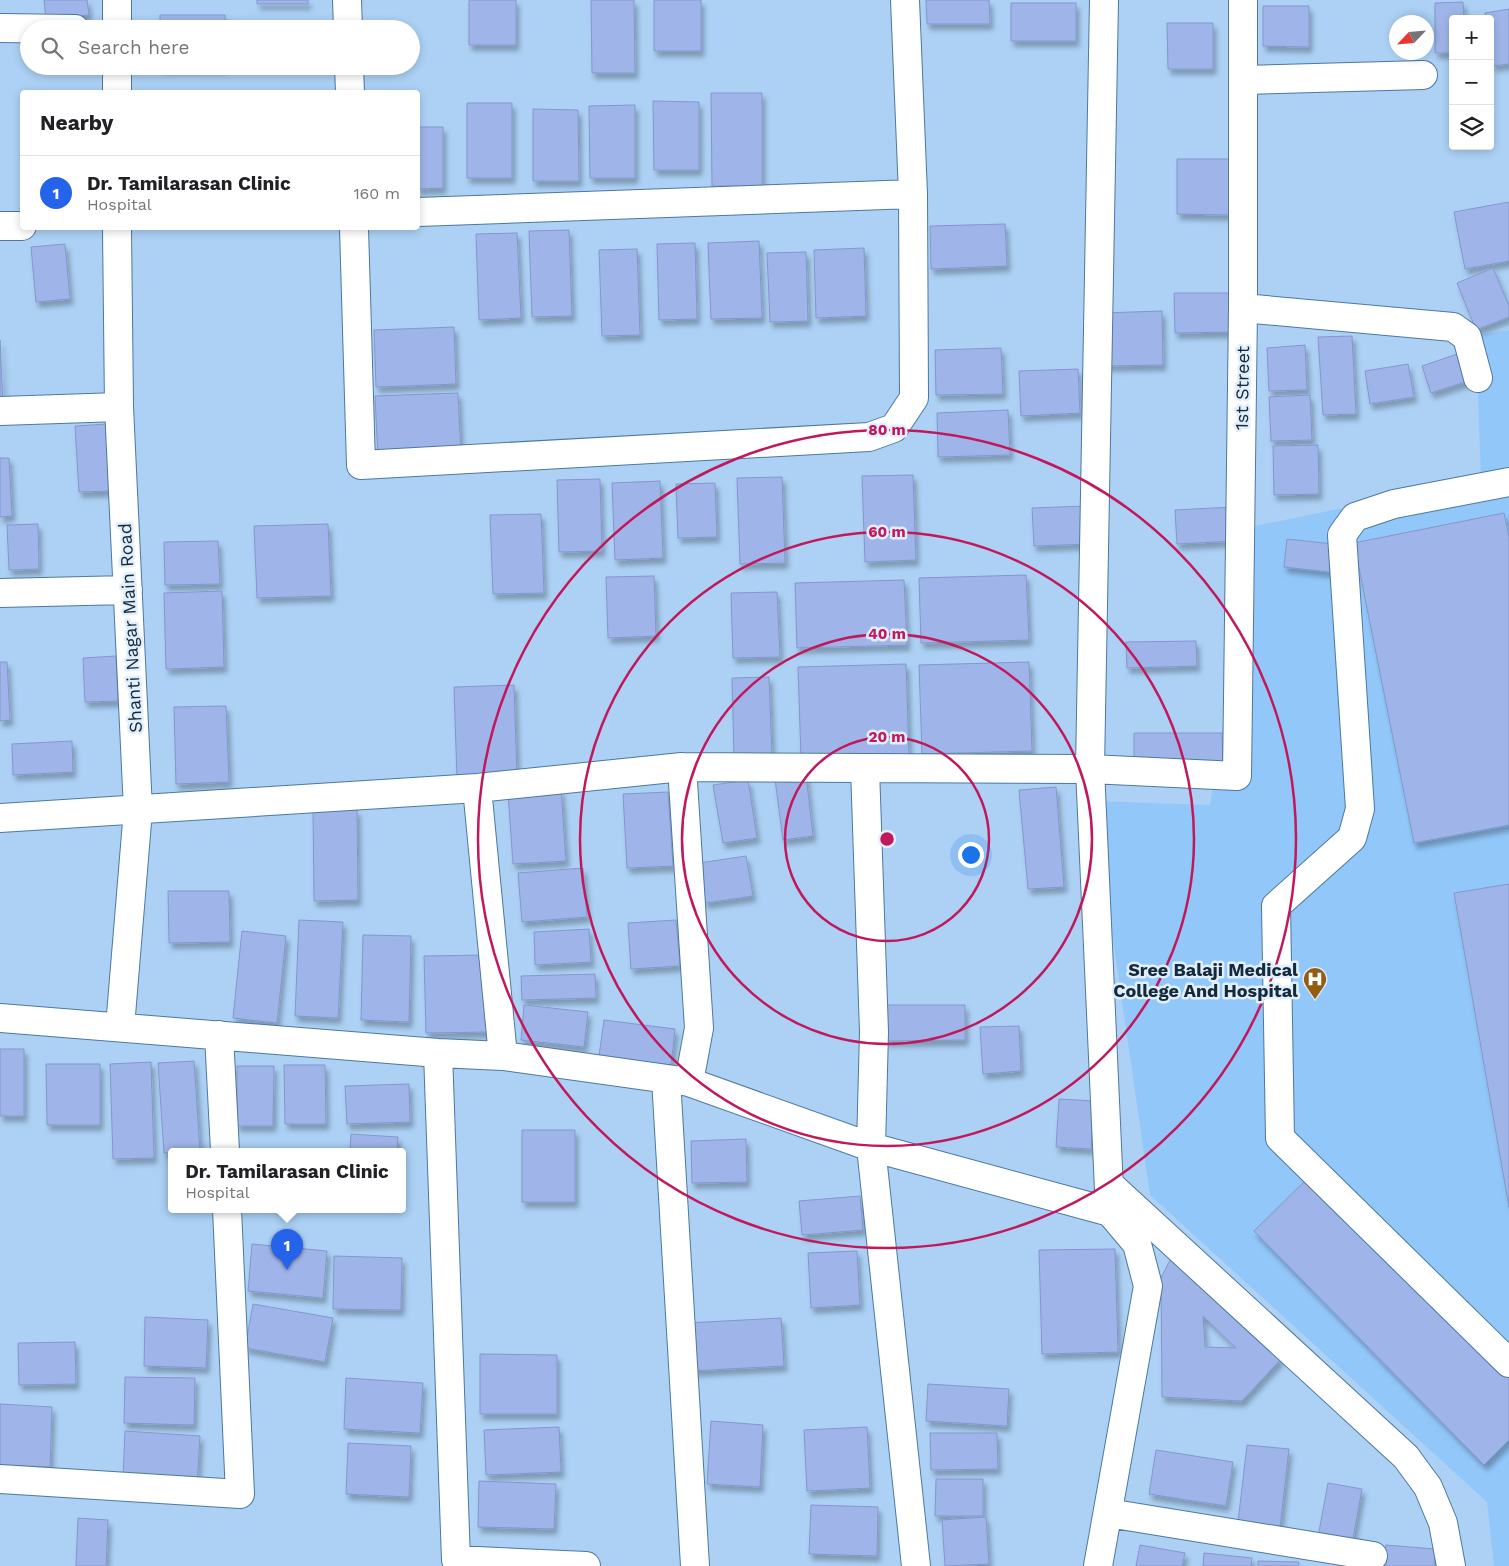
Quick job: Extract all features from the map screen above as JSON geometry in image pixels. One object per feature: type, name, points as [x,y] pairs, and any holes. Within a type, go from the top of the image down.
[{"type":"street","points":[[117,0],[117,20]]},
{"type":"street","points":[[347,0],[348,20]]},
{"type":"street","points":[[354,230],[361,465],[869,437],[894,428],[914,398],[913,194],[905,0]]},
{"type":"street","points":[[1104,0],[1090,769],[1110,1212]]},
{"type":"street","name":"1st Street","points":[[1090,769],[1237,776],[1243,0]]},
{"type":"street","points":[[0,28],[20,28]]},
{"type":"street","points":[[117,75],[117,90]]},
{"type":"street","points":[[349,75],[350,90]]},
{"type":"street","points":[[1243,80],[1423,75]]},
{"type":"street","points":[[420,212],[913,194]]},
{"type":"street","points":[[0,226],[20,226]]},
{"type":"street","name":"Shanti Nagar Main Road","points":[[118,230],[120,407],[138,810],[120,1027]]},
{"type":"street","points":[[1242,308],[1453,327],[1467,337],[1478,378]]},
{"type":"street","points":[[0,411],[120,407]]},
{"type":"street","points":[[1509,482],[1394,504],[1354,517],[1342,534],[1360,809],[1352,838],[1276,906],[1280,1138],[1509,1362]]},
{"type":"street","points":[[0,594],[128,590]]},
{"type":"street","points":[[0,818],[477,788],[682,768],[1090,769]]},
{"type":"street","points":[[682,768],[699,1028],[678,1081],[695,1566]]},
{"type":"street","points":[[865,768],[874,1032],[871,1147],[916,1566],[910,1566]]},
{"type":"street","points":[[477,788],[503,1056]]},
{"type":"street","points":[[0,1018],[438,1053],[503,1056],[678,1081],[871,1147],[1110,1212],[1137,1244],[1148,1286],[1098,1566]]},
{"type":"street","points":[[220,1035],[225,1148]]},
{"type":"street","points":[[438,1053],[456,1563],[586,1566]]},
{"type":"street","points":[[1109,1184],[1406,1457],[1428,1487],[1443,1523],[1451,1566]]},
{"type":"street","points":[[0,1478],[240,1494],[227,1213]]},
{"type":"street","points":[[1108,1513],[1373,1556]]},
{"type":"shaded area","name":"Sree Balaji Medical College And Hospital","points":[[1509,330],[1509,1566],[1494,1566],[1487,1502],[1150,1195],[1093,801],[1210,805],[1255,526],[1481,480],[1476,335]]},
{"type":"building","points":[[44,0],[87,0],[89,15],[46,19]]},
{"type":"building","points":[[257,0],[308,0],[308,4],[257,4]]},
{"type":"building","points":[[469,0],[516,0],[516,45],[469,45]]},
{"type":"building","points":[[591,0],[634,0],[635,73],[592,73]]},
{"type":"building","points":[[654,0],[701,0],[701,51],[654,51]]},
{"type":"building","points":[[926,0],[989,0],[990,24],[927,24]]},
{"type":"building","points":[[1463,2],[1464,15],[1449,15],[1449,53],[1435,53],[1435,3]]},
{"type":"building","points":[[1011,3],[1076,3],[1076,41],[1011,41]]},
{"type":"building","points":[[1263,6],[1309,6],[1309,47],[1263,46]]},
{"type":"building","points":[[1509,9],[1509,64],[1494,66],[1494,15],[1485,15],[1485,13]]},
{"type":"building","points":[[160,15],[225,15],[225,20],[160,20]]},
{"type":"building","points":[[1167,23],[1213,23],[1213,69],[1168,69]]},
{"type":"building","points":[[711,93],[762,93],[762,186],[712,186]]},
{"type":"building","points":[[653,101],[699,102],[699,170],[654,170]]},
{"type":"building","points":[[467,103],[512,103],[512,178],[467,178]]},
{"type":"building","points":[[635,105],[635,178],[590,178],[589,106]]},
{"type":"building","points":[[533,109],[578,110],[579,181],[533,181]]},
{"type":"building","points":[[420,127],[443,127],[443,188],[420,189]]},
{"type":"building","points":[[1177,159],[1230,159],[1230,215],[1177,214]]},
{"type":"building","points":[[1509,202],[1509,261],[1465,269],[1454,212]]},
{"type":"building","points":[[1005,224],[1007,266],[931,269],[930,226]]},
{"type":"building","points":[[569,230],[572,316],[532,317],[529,231]]},
{"type":"building","points":[[517,233],[521,318],[479,320],[476,234]]},
{"type":"building","points":[[759,241],[762,318],[711,319],[708,243]]},
{"type":"building","points":[[695,243],[697,319],[659,320],[657,244]]},
{"type":"building","points":[[65,244],[70,299],[36,302],[31,247]]},
{"type":"building","points":[[864,248],[866,316],[816,318],[814,250]]},
{"type":"building","points":[[637,249],[640,335],[602,336],[599,250]]},
{"type":"building","points":[[806,252],[808,321],[770,322],[767,253]]},
{"type":"building","points":[[1493,268],[1509,306],[1509,317],[1476,330],[1457,283]]},
{"type":"building","points":[[1174,293],[1232,293],[1233,332],[1175,333]]},
{"type":"building","points":[[1162,311],[1163,365],[1102,366],[1101,313]]},
{"type":"building","points":[[454,327],[456,384],[376,387],[374,330]]},
{"type":"building","points":[[1352,336],[1356,414],[1323,415],[1318,337]]},
{"type":"building","points":[[0,340],[3,406],[0,406]]},
{"type":"building","points":[[1305,345],[1307,390],[1269,391],[1267,348]]},
{"type":"building","points":[[1001,348],[1003,394],[936,395],[935,350]]},
{"type":"building","points":[[1463,352],[1471,380],[1431,393],[1422,366]]},
{"type":"building","points":[[1408,364],[1414,397],[1370,404],[1365,371]]},
{"type":"building","points":[[1078,369],[1080,413],[1021,416],[1019,371]]},
{"type":"building","points":[[458,393],[461,456],[378,458],[375,396]]},
{"type":"building","points":[[1310,395],[1312,440],[1271,441],[1269,397]]},
{"type":"building","points":[[1008,410],[1010,455],[938,457],[937,413]]},
{"type":"building","points":[[107,424],[110,491],[79,492],[75,426]]},
{"type":"building","points":[[1318,445],[1319,494],[1274,495],[1273,446]]},
{"type":"building","points":[[0,458],[9,458],[12,516],[0,517]]},
{"type":"building","points":[[913,475],[916,560],[865,562],[862,476]]},
{"type":"building","points":[[782,477],[785,563],[740,564],[737,478]]},
{"type":"building","points":[[600,479],[602,551],[559,552],[557,480]]},
{"type":"building","points":[[660,481],[663,558],[615,560],[612,483]]},
{"type":"building","points":[[715,483],[717,537],[678,538],[676,484]]},
{"type":"building","points":[[1086,506],[1087,544],[1034,546],[1032,508]]},
{"type":"building","points":[[1233,507],[1235,541],[1177,544],[1175,510]]},
{"type":"building","points":[[1504,513],[1509,537],[1509,825],[1414,843],[1354,543]]},
{"type":"building","points":[[541,514],[544,593],[493,594],[490,515]]},
{"type":"building","points":[[38,524],[39,569],[9,570],[7,525]]},
{"type":"building","points":[[328,524],[331,596],[257,598],[254,526]]},
{"type":"building","points":[[1287,539],[1333,544],[1330,572],[1284,567]]},
{"type":"building","points":[[218,541],[220,584],[165,585],[164,542]]},
{"type":"building","points":[[1026,575],[1029,640],[921,643],[919,578]]},
{"type":"building","points":[[654,576],[656,636],[608,638],[606,577]]},
{"type":"building","points":[[904,580],[907,645],[797,648],[795,583]]},
{"type":"building","points":[[222,591],[224,667],[166,669],[164,593]]},
{"type":"building","points":[[777,592],[780,657],[733,658],[731,593]]},
{"type":"building","points":[[1196,641],[1197,666],[1127,668],[1126,642]]},
{"type":"building","points":[[116,656],[118,701],[85,702],[83,658]]},
{"type":"building","points":[[0,662],[7,662],[10,720],[0,721]]},
{"type":"building","points":[[1029,662],[1032,751],[922,754],[919,665]]},
{"type":"building","points":[[906,664],[909,755],[801,759],[798,667]]},
{"type":"building","points":[[769,677],[772,757],[734,758],[732,678]]},
{"type":"building","points":[[514,685],[517,777],[457,779],[454,687]]},
{"type":"building","points":[[226,706],[229,782],[176,784],[174,707]]},
{"type":"building","points":[[1134,733],[1222,733],[1223,763],[1134,763]]},
{"type":"building","points":[[72,741],[73,772],[13,775],[12,744]]},
{"type":"building","points":[[806,775],[813,836],[783,840],[775,779]]},
{"type":"building","points":[[748,780],[757,838],[723,843],[713,785]]},
{"type":"building","points":[[1056,787],[1064,887],[1028,889],[1019,790]]},
{"type":"building","points":[[561,790],[566,861],[513,864],[508,793]]},
{"type":"building","points":[[668,792],[673,866],[627,868],[623,794]]},
{"type":"building","points":[[313,810],[357,810],[358,900],[314,901]]},
{"type":"building","points":[[746,856],[753,896],[705,903],[699,863]]},
{"type":"building","points":[[583,868],[587,917],[522,922],[518,873]]},
{"type":"building","points":[[1509,884],[1509,1207],[1454,893]]},
{"type":"building","points":[[168,891],[229,891],[230,942],[169,943]]},
{"type":"building","points":[[299,920],[343,922],[338,1018],[295,1016]]},
{"type":"building","points":[[676,920],[680,966],[631,969],[628,923]]},
{"type":"building","points":[[589,929],[591,962],[535,965],[534,932]]},
{"type":"building","points":[[242,931],[286,936],[277,1023],[233,1018]]},
{"type":"building","points":[[363,935],[411,936],[409,1022],[361,1020]]},
{"type":"building","points":[[486,955],[488,1032],[426,1033],[424,956]]},
{"type":"building","points":[[595,974],[596,998],[522,1000],[521,976]]},
{"type":"building","points":[[524,1005],[588,1012],[584,1047],[521,1040]]},
{"type":"building","points":[[886,1005],[965,1005],[965,1040],[886,1041]]},
{"type":"building","points":[[604,1020],[675,1029],[671,1065],[599,1056]]},
{"type":"building","points":[[1019,1026],[1021,1071],[983,1074],[980,1027]]},
{"type":"building","points":[[0,1049],[24,1049],[24,1116],[0,1116]]},
{"type":"building","points":[[194,1061],[200,1148],[168,1148],[168,1153],[164,1153],[158,1063]]},
{"type":"building","points":[[151,1062],[154,1158],[113,1159],[110,1064]]},
{"type":"building","points":[[46,1064],[100,1064],[100,1125],[47,1125]]},
{"type":"building","points":[[284,1065],[325,1065],[326,1124],[285,1124]]},
{"type":"building","points":[[237,1066],[274,1066],[273,1126],[237,1126]]},
{"type":"building","points":[[409,1084],[410,1122],[347,1124],[345,1086]]},
{"type":"building","points":[[1059,1099],[1094,1101],[1091,1149],[1056,1147]]},
{"type":"building","points":[[522,1130],[575,1130],[575,1202],[522,1202]]},
{"type":"building","points":[[351,1134],[398,1137],[397,1148],[350,1148]]},
{"type":"building","points":[[746,1139],[747,1182],[692,1183],[691,1141]]},
{"type":"building","points":[[1311,1175],[1509,1377],[1509,1440],[1484,1465],[1254,1231]]},
{"type":"building","points":[[860,1196],[863,1230],[802,1235],[799,1201]]},
{"type":"building","points":[[252,1244],[327,1251],[323,1298],[248,1291]]},
{"type":"building","points":[[1115,1249],[1118,1352],[1042,1354],[1039,1250]]},
{"type":"building","points":[[857,1251],[860,1305],[811,1308],[808,1253]]},
{"type":"building","points":[[1174,1252],[1281,1359],[1242,1401],[1162,1397],[1161,1278]],"holes":[[[1203,1316],[1236,1348],[1205,1347]]]},
{"type":"building","points":[[334,1256],[402,1258],[401,1310],[333,1309]]},
{"type":"building","points":[[253,1304],[333,1318],[325,1362],[245,1348]]},
{"type":"building","points":[[145,1317],[208,1320],[206,1368],[144,1366]]},
{"type":"building","points":[[781,1318],[784,1366],[690,1371],[687,1323]]},
{"type":"building","points":[[75,1342],[76,1384],[19,1385],[18,1343]]},
{"type":"building","points":[[480,1354],[557,1355],[557,1414],[480,1414]]},
{"type":"building","points":[[125,1377],[195,1378],[194,1425],[124,1423]]},
{"type":"building","points":[[346,1378],[423,1383],[420,1433],[344,1429]]},
{"type":"building","points":[[928,1384],[1009,1389],[1007,1426],[926,1421]]},
{"type":"building","points":[[0,1404],[52,1407],[50,1467],[0,1465]]},
{"type":"building","points":[[711,1421],[763,1425],[760,1487],[707,1484]]},
{"type":"building","points":[[559,1427],[561,1472],[486,1475],[484,1430]]},
{"type":"building","points":[[867,1427],[870,1488],[807,1491],[804,1430]]},
{"type":"building","points":[[125,1431],[200,1436],[197,1484],[123,1479]]},
{"type":"building","points":[[930,1433],[997,1433],[998,1469],[931,1470]]},
{"type":"building","points":[[348,1443],[411,1446],[409,1497],[346,1494]]},
{"type":"building","points":[[1247,1445],[1289,1449],[1280,1527],[1238,1522]]},
{"type":"building","points":[[1156,1450],[1233,1462],[1226,1506],[1149,1494]]},
{"type":"building","points":[[936,1479],[983,1479],[983,1516],[935,1516]]},
{"type":"building","points":[[479,1481],[556,1484],[554,1529],[478,1527]]},
{"type":"building","points":[[1328,1483],[1362,1489],[1352,1544],[1318,1537]]},
{"type":"building","points":[[811,1505],[878,1507],[877,1556],[809,1554]]},
{"type":"building","points":[[986,1517],[989,1564],[945,1566],[942,1520]]},
{"type":"building","points":[[78,1518],[108,1520],[106,1566],[76,1566]]},
{"type":"building","points":[[1140,1545],[1185,1553],[1182,1566],[1136,1566]]},
{"type":"building","points":[[1386,1545],[1435,1549],[1434,1566],[1384,1566]]},
{"type":"building","points":[[1204,1553],[1252,1558],[1251,1566],[1203,1566]]},
{"type":"building","points":[[1258,1561],[1299,1562],[1298,1566],[1258,1566]]},
{"type":"place","name":"Sree Balaji Medical College And Hospital","points":[[1315,1000]]},
{"type":"place","name":"Dr. Tamilarasan Clinic","points":[[287,1270]]}]
